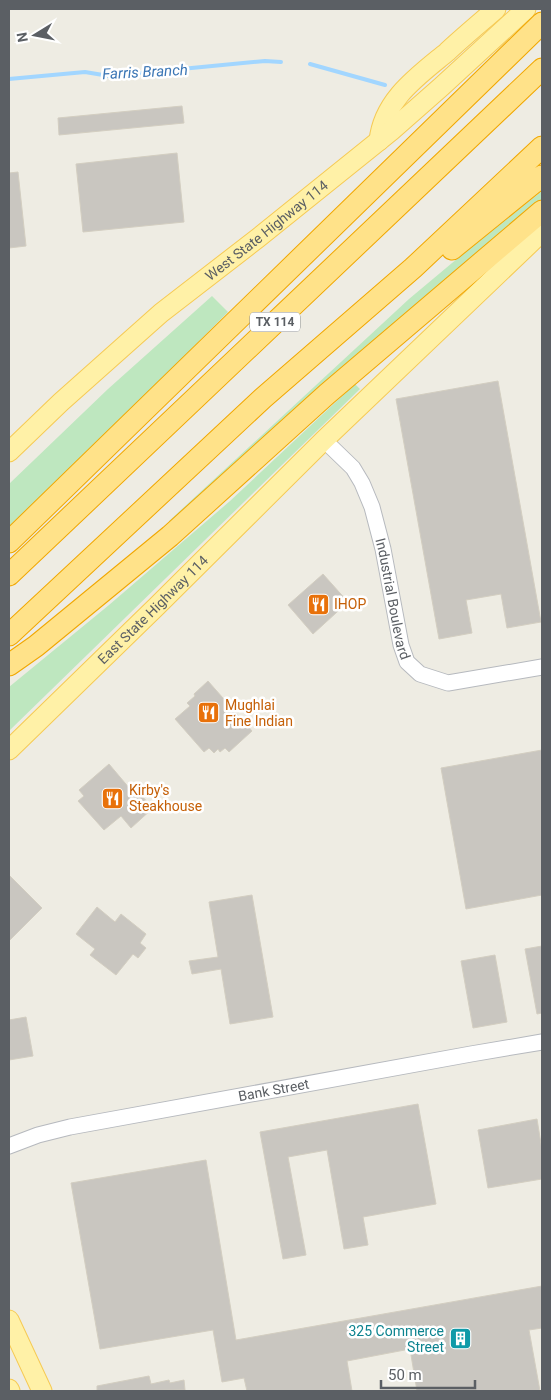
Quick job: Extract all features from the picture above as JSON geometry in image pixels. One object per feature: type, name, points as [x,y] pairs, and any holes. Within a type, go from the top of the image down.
[{"type":"highway","points":[[9,542],[542,23]]},
{"type":"highway","name":"TX 114","points":[[9,575],[542,69]]},
{"type":"highway","points":[[9,635],[263,398],[413,268],[542,147]]},
{"type":"highway","points":[[413,268],[449,251],[542,176]]},
{"type":"highway","points":[[9,665],[36,646],[170,536],[326,394],[542,211]]},
{"type":"main road","points":[[379,140],[388,110],[410,82],[496,9]]},
{"type":"main road","name":"West State Highway 114","points":[[9,452],[61,402],[161,313],[258,238],[379,140],[441,87],[526,9]]},
{"type":"main road","points":[[324,440],[542,232]]},
{"type":"main road","name":"East State Highway 114","points":[[9,750],[324,440]]},
{"type":"main road","points":[[9,1320],[42,1391]]},
{"type":"street","name":"Industrial Boulevard","points":[[324,440],[353,468],[362,483],[372,507],[383,549],[401,646],[407,662],[420,674],[448,683],[542,667]]},
{"type":"street","name":"Bank Street","points":[[9,1146],[38,1135],[70,1127],[542,1042]]},
{"type":"green space","points":[[542,191],[542,205],[173,524],[169,521],[409,299]]},
{"type":"green space","points":[[212,296],[228,312],[9,533],[9,484],[108,389]]},
{"type":"green space","points":[[355,384],[360,389],[9,731],[9,687],[109,605],[230,501]]},
{"type":"building","points":[[182,106],[184,123],[59,135],[58,118]]},
{"type":"building","points":[[177,153],[184,222],[83,232],[76,164]]},
{"type":"building","points":[[18,172],[26,246],[9,248],[9,173]]},
{"type":"building","points":[[498,381],[541,622],[507,628],[501,594],[466,600],[472,633],[439,639],[396,399]]},
{"type":"building","name":"IHOP","points":[[323,574],[348,602],[313,634],[288,605]]},
{"type":"building","name":"Mughlai Fine Indian","points":[[208,681],[252,731],[229,752],[225,748],[220,752],[218,749],[214,753],[209,748],[204,752],[175,719],[190,706],[187,703]]},
{"type":"building","points":[[542,750],[542,895],[466,909],[441,768]]},
{"type":"building","name":"Kirby's Steakhouse","points":[[109,764],[136,796],[139,793],[153,808],[131,828],[121,816],[104,830],[78,801],[84,796],[79,790]]},
{"type":"building","points":[[9,875],[42,908],[9,941]]},
{"type":"building","points":[[252,895],[273,1017],[230,1024],[221,969],[192,974],[189,961],[218,957],[209,902]]},
{"type":"building","points":[[97,907],[115,922],[121,914],[146,934],[140,943],[146,948],[138,958],[133,954],[116,975],[90,955],[95,949],[76,934]]},
{"type":"building","points":[[542,946],[542,1013],[537,1014],[525,949]]},
{"type":"building","points":[[495,955],[507,1022],[473,1028],[461,961]]},
{"type":"building","points":[[26,1017],[33,1056],[9,1060],[9,1020]]},
{"type":"building","points":[[418,1104],[436,1204],[363,1217],[368,1245],[344,1249],[327,1150],[288,1157],[306,1255],[283,1259],[260,1132]]},
{"type":"building","points":[[537,1119],[542,1150],[542,1179],[488,1188],[478,1130]]},
{"type":"building","points":[[206,1160],[236,1340],[542,1286],[542,1328],[529,1330],[540,1391],[417,1391],[410,1349],[347,1361],[352,1391],[247,1391],[244,1378],[222,1382],[213,1330],[100,1349],[71,1183]]},
{"type":"building","points":[[149,1376],[151,1384],[169,1380],[170,1383],[184,1380],[185,1390],[97,1391],[97,1386]]},
{"type":"waterway","name":"Farris Branch","points":[[9,79],[85,72],[109,76],[265,61],[281,62]]},
{"type":"waterway","name":"Farris Branch","points":[[310,64],[385,85]]},
{"type":"place","name":"IHOP","points":[[318,604]]},
{"type":"place","name":"Mughlai Fine Indian","points":[[209,713]]},
{"type":"place","name":"Kirby's Steakhouse","points":[[113,798]]},
{"type":"place","name":"325 Commerce Street","points":[[460,1339]]}]
